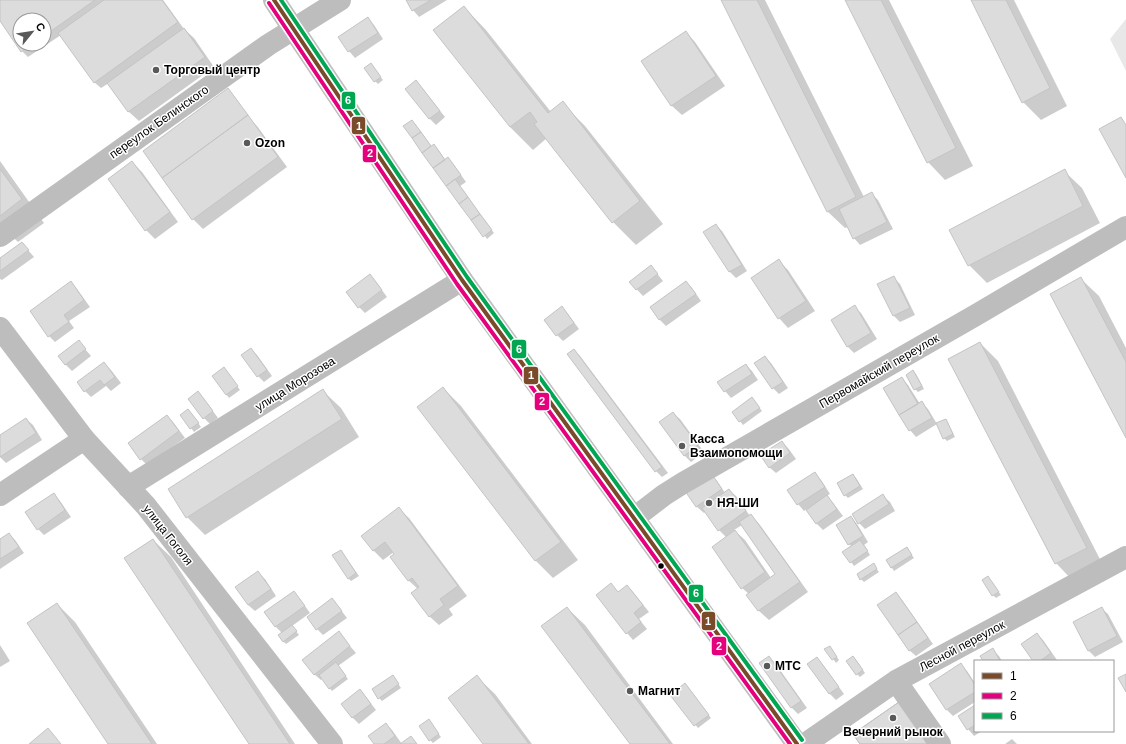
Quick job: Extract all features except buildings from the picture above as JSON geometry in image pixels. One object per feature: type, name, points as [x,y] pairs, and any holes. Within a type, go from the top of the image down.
[{"type":"main road","points":[[274,0],[462,280],[797,744]]},
{"type":"street","name":"переулок Белинского","points":[[0,236],[261,49],[340,0]]},
{"type":"street","name":"Первомайский переулок","points":[[634,518],[682,483],[976,315],[1126,227]]},
{"type":"street","name":"улица Морозова","points":[[128,488],[462,280]]},
{"type":"street","name":"улица Гоголя","points":[[0,328],[84,439],[146,506],[332,744]]},
{"type":"street","points":[[0,495],[84,439]]},
{"type":"street","name":"Лесной переулок","points":[[805,744],[896,681],[1126,557]]},
{"type":"street","points":[[896,681],[940,744]]},
{"type":"shaded area","points":[[1126,19],[1126,71],[1110,39]]},
{"type":"transit line","name":"1","points":[[274,0],[462,280],[797,744]]},
{"type":"transit line","name":"6","points":[[281,0],[467,277],[802,740]]},
{"type":"transit line","name":"2","points":[[269,3],[457,284],[790,744]]},
{"type":"place","name":"Торговый центр","points":[[156,70]]},
{"type":"place","name":"Ozon","points":[[247,143]]},
{"type":"place","name":"Касса Взаимопомощи","points":[[682,446]]},
{"type":"place","name":"НЯ-ШИ","points":[[709,503]]},
{"type":"place","name":"МТС","points":[[767,666]]},
{"type":"place","name":"Магнит","points":[[630,691]]},
{"type":"place","name":"Вечерний рынок","points":[[893,718]]}]
